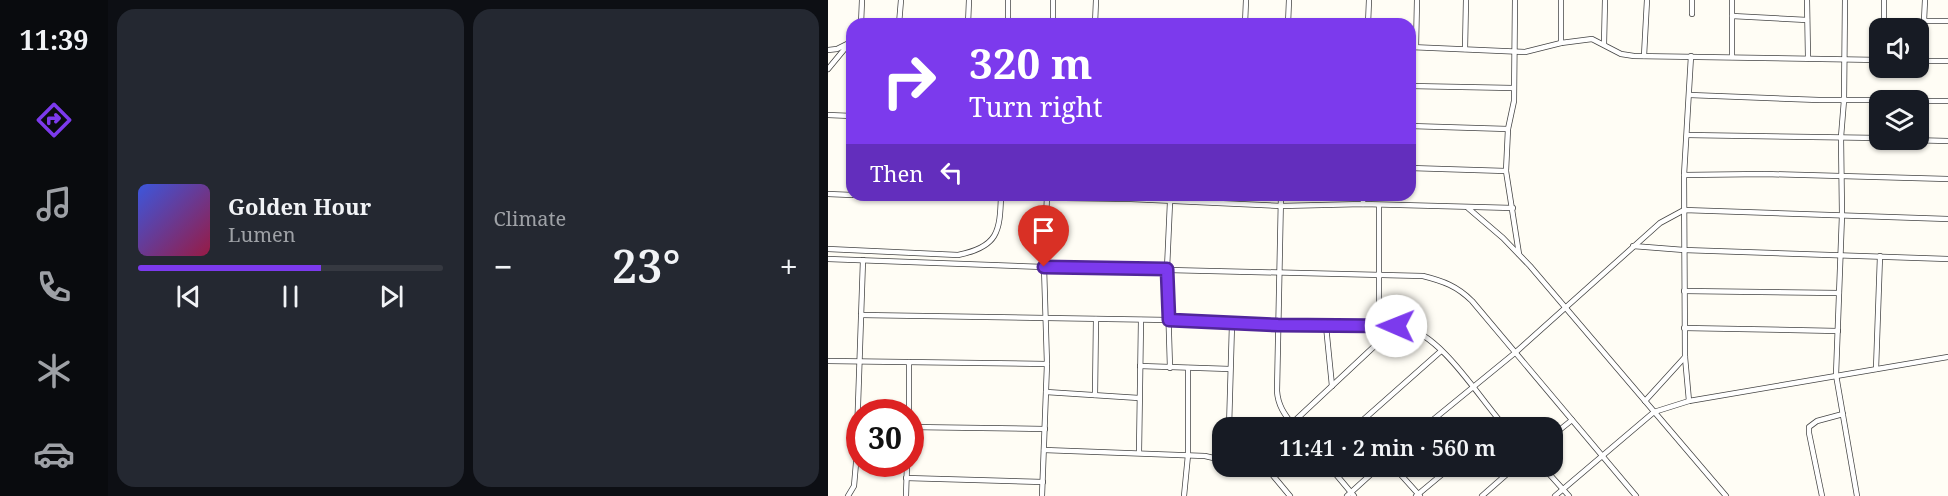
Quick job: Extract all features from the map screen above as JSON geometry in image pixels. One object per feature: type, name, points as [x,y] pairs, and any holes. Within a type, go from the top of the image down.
[{"type":"street","points":[[861,18],[862,0]]},
{"type":"street","points":[[900,18],[901,0]]},
{"type":"street","points":[[968,18],[969,0]]},
{"type":"street","points":[[1008,0],[1008,18]]},
{"type":"street","points":[[1053,0],[1053,18]]},
{"type":"street","points":[[1095,18],[1096,0]]},
{"type":"street","points":[[1245,18],[1246,0]]},
{"type":"street","points":[[1288,18],[1289,0]]},
{"type":"street","points":[[1368,18],[1369,0]]},
{"type":"street","points":[[1415,18],[1417,0]]},
{"type":"street","points":[[1465,49],[1466,0]]},
{"type":"street","points":[[1515,0],[1513,111],[1508,129],[1506,171],[1519,255]]},
{"type":"street","points":[[1561,0],[1561,43]]},
{"type":"street","points":[[1604,44],[1605,0]]},
{"type":"street","points":[[1644,56],[1647,0]]},
{"type":"street","points":[[1692,0],[1692,14]]},
{"type":"street","points":[[1731,57],[1732,0]]},
{"type":"street","points":[[1807,0],[1808,57]]},
{"type":"street","points":[[1845,0],[1844,100],[1841,137],[1842,215],[1836,375],[1857,496]]},
{"type":"street","points":[[1884,0],[1884,18]]},
{"type":"street","points":[[1925,0],[1925,18]]},
{"type":"street","points":[[1732,16],[1807,20]]},
{"type":"street","points":[[1929,21],[1948,21]]},
{"type":"street","points":[[1416,47],[1531,52],[1561,43],[1592,39],[1621,54],[1644,56],[1869,60]]},
{"type":"street","points":[[828,50],[846,45]]},
{"type":"street","points":[[828,69],[846,48]]},
{"type":"street","points":[[1689,400],[1684,357],[1684,175],[1691,56]]},
{"type":"street","points":[[1929,61],[1948,61]]},
{"type":"street","points":[[1416,86],[1513,88]]},
{"type":"street","points":[[1690,94],[1869,100]]},
{"type":"street","points":[[1929,101],[1948,101]]},
{"type":"street","points":[[828,115],[846,116]]},
{"type":"street","points":[[1416,126],[1508,129]]},
{"type":"street","points":[[1688,135],[1869,138]]},
{"type":"street","points":[[1929,141],[1948,141]]},
{"type":"street","points":[[1416,168],[1506,171]]},
{"type":"street","points":[[1684,175],[1766,174],[1948,179]]},
{"type":"street","points":[[828,194],[846,195]]},
{"type":"street","points":[[828,249],[958,255],[968,253],[986,245],[994,238],[1000,220],[1001,201]]},
{"type":"street","points":[[1042,496],[1047,364],[1044,267],[1046,201]]},
{"type":"street","points":[[1162,201],[1281,206],[1363,204],[1512,208]]},
{"type":"street","points":[[1281,201],[1277,400],[1287,417]]},
{"type":"street","points":[[1170,202],[1167,269],[1170,368]]},
{"type":"street","points":[[1379,205],[1379,325]]},
{"type":"street","points":[[1468,207],[1519,255],[1726,496]]},
{"type":"street","points":[[1435,417],[1566,308],[1660,223],[1684,210],[1948,219]]},
{"type":"street","points":[[1633,246],[1684,250],[1948,259]]},
{"type":"street","points":[[1876,369],[1880,256]]},
{"type":"street","points":[[828,259],[1044,267],[1423,276],[1445,282],[1455,286],[1472,301],[1636,496]]},
{"type":"street","points":[[848,496],[852,491],[855,471],[863,260]]},
{"type":"street","points":[[1684,291],[1839,293]]},
{"type":"street","points":[[861,315],[1403,326],[1421,332],[1441,351],[1473,386],[1496,417]]},
{"type":"street","points":[[1095,395],[1096,319]]},
{"type":"street","points":[[1139,452],[1141,320]]},
{"type":"street","points":[[1230,417],[1232,324]]},
{"type":"street","points":[[1326,326],[1332,386]]},
{"type":"street","points":[[1302,417],[1396,326]]},
{"type":"street","points":[[1684,328],[1838,331]]},
{"type":"street","points":[[1366,417],[1441,351]]},
{"type":"street","points":[[1645,401],[1684,357]]},
{"type":"street","points":[[1555,496],[1654,412],[1689,400],[1948,357]]},
{"type":"street","points":[[828,361],[1047,364]]},
{"type":"street","points":[[909,362],[909,399]]},
{"type":"street","points":[[1140,366],[1230,369]]},
{"type":"street","points":[[1185,496],[1188,455],[1188,368]]},
{"type":"street","points":[[1046,392],[1139,398]]},
{"type":"street","points":[[1822,496],[1809,427],[1817,421],[1843,414]]},
{"type":"street","points":[[1563,427],[1572,420]]},
{"type":"street","points":[[924,427],[1045,429]]},
{"type":"street","points":[[1044,450],[1139,452],[1212,458]]},
{"type":"street","points":[[1274,477],[1290,496]]},
{"type":"street","points":[[1337,477],[1350,495],[1369,477]]},
{"type":"street","points":[[1402,477],[1418,495],[1439,477]]},
{"type":"street","points":[[1482,496],[1504,477]]},
{"type":"street","points":[[1552,477],[1569,496]]},
{"type":"street","points":[[906,496],[906,478],[1043,482]]},
{"type":"route","points":[[1044,267],[1167,269],[1169,320],[1232,324],[1396,326]]}]
